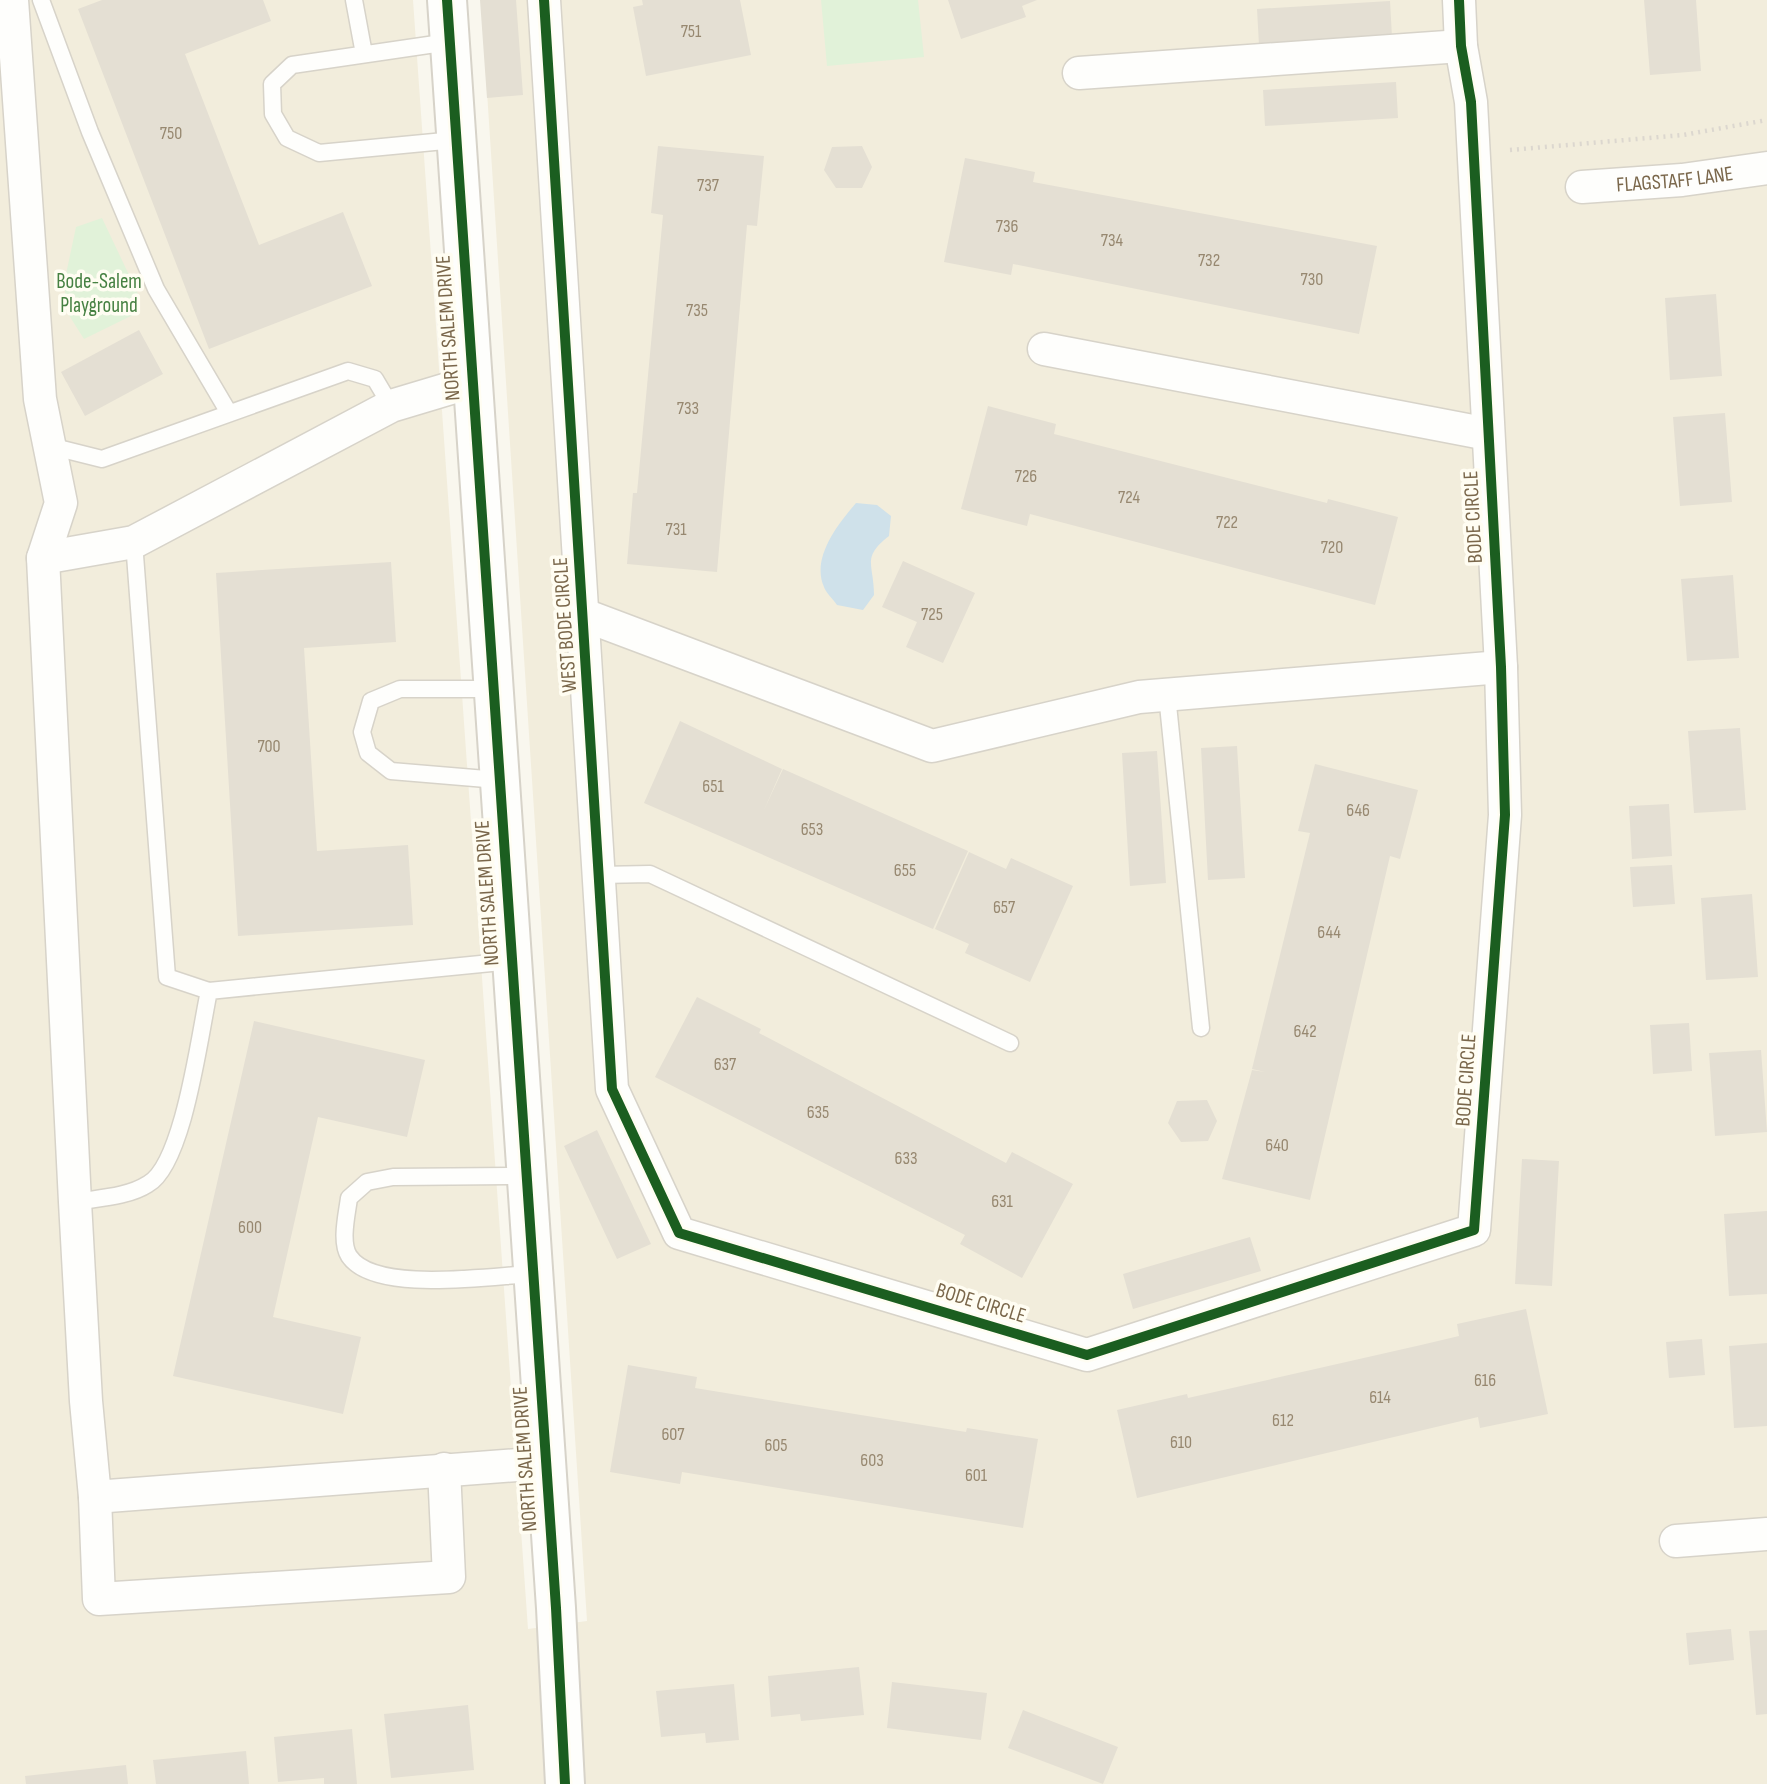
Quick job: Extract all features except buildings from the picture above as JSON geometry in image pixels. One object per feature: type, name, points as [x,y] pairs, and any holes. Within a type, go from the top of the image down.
[{"type":"street","name":"NORTH SALEM DRIVE","points":[[447,0],[565,1784]]},
{"type":"street","name":"WEST BODE CIRCLE","points":[[544,0],[612,1089],[679,1233]]},
{"type":"street","name":"BODE CIRCLE","points":[[679,1233],[1087,1355],[1474,1230],[1505,815],[1501,667],[1471,102],[1461,46],[1459,0]]},
{"type":"street","points":[[18,4],[40,399],[61,503],[43,558],[75,1202],[86,1401],[96,1497],[99,1599],[449,1577],[444,1469]]},
{"type":"street","points":[[1079,73],[1461,46]]},
{"type":"street","name":"FLAGSTAFF LANE","points":[[1582,187],[1682,180],[1767,168]]},
{"type":"street","points":[[1044,349],[1488,434]]},
{"type":"street","points":[[43,558],[134,542],[391,406],[471,382]]},
{"type":"street","points":[[584,615],[932,747],[1139,697],[1501,667]]},
{"type":"street","points":[[96,1497],[544,1463]]},
{"type":"street","points":[[1676,1541],[1767,1534]]},
{"type":"lane","points":[[41,0],[90,132],[156,289],[229,414]]},
{"type":"lane","points":[[354,0],[364,54]]},
{"type":"lane","points":[[449,42],[292,65],[272,84],[274,114],[287,138],[319,153],[455,140]]},
{"type":"lane","points":[[50,446],[103,459],[348,371],[374,379],[391,406]]},
{"type":"lane","points":[[134,542],[167,977],[209,991],[511,961]]},
{"type":"lane","points":[[492,689],[400,690],[371,701],[362,732],[368,753],[391,771],[498,780]]},
{"type":"lane","points":[[1167,695],[1200,1028]]},
{"type":"lane","points":[[600,875],[650,874],[1010,1043]]},
{"type":"lane","points":[[75,1202],[117,1195],[150,1184],[167,1163],[178,1137],[209,991]]},
{"type":"lane","points":[[526,1176],[393,1177],[367,1182],[349,1198],[345,1225],[347,1254],[360,1269],[401,1280],[532,1274]]},
{"type":"path","points":[[1510,150],[1683,135],[1767,120]]},
{"type":"shaded area","points":[[0,0],[413,0],[528,1629],[587,1621],[481,0],[1767,0],[1767,1784],[0,1784]]},
{"type":"shaded area","points":[[856,503],[877,505],[891,516],[889,536],[872,556],[874,595],[863,610],[837,605],[825,589],[821,576],[821,565],[828,542]]},
{"type":"green space","points":[[821,0],[918,0],[924,57],[827,66]]},
{"type":"green space","name":"Bode-Salem Playground","points":[[102,218],[139,296],[137,313],[84,339],[65,309],[65,279],[76,227]]},
{"type":"cycle path","points":[[447,0],[556,1608],[565,1784]]},
{"type":"cycle path","points":[[544,0],[612,1089],[679,1233],[1087,1355],[1474,1230],[1505,815],[1501,667],[1471,102],[1461,46],[1459,0]]}]
